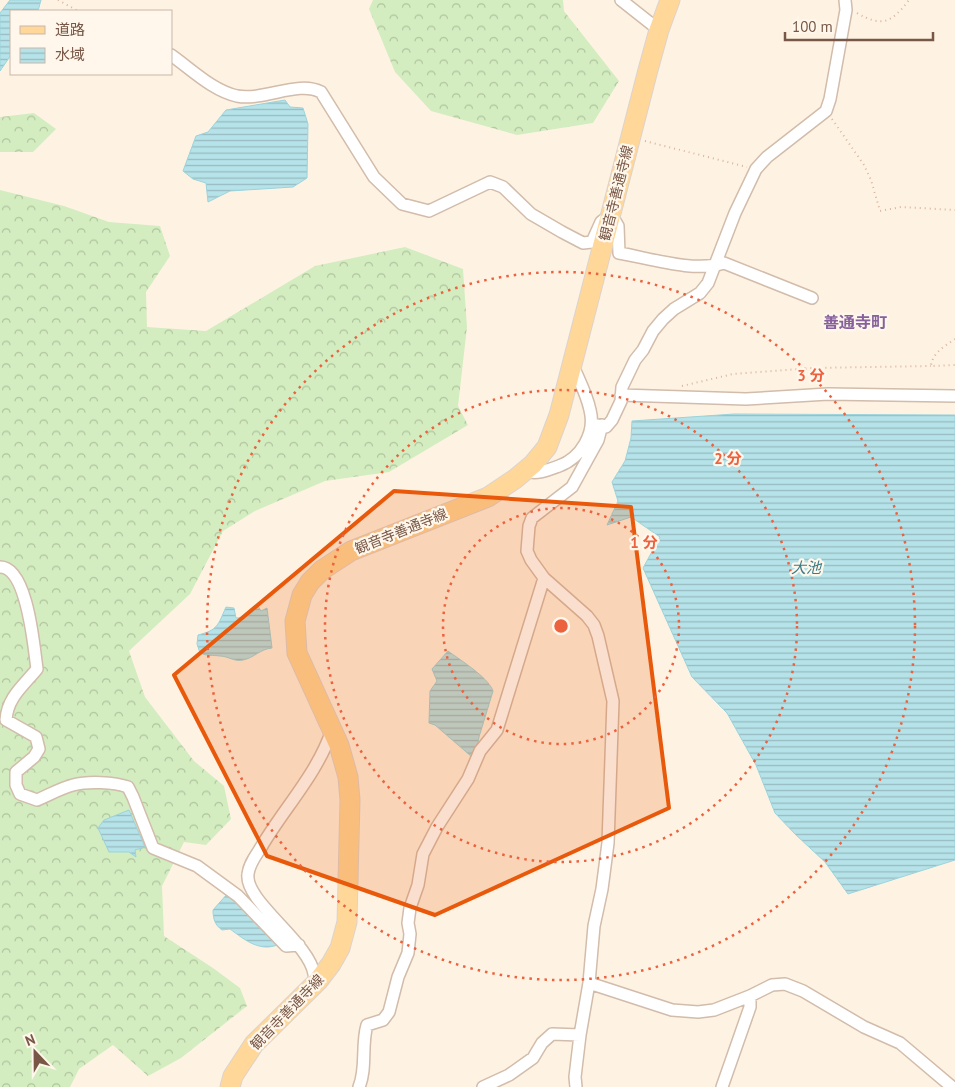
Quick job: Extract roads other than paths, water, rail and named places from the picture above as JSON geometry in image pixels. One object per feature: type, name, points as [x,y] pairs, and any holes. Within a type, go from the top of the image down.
[{"type":"main road","name":"観音寺善通寺線","points":[[230,1087],[232,1076],[254,1044],[314,985],[331,964],[340,948],[347,922],[350,800],[348,778],[339,745],[297,653],[296,616],[302,595],[310,582],[322,570],[351,551],[488,497],[526,471],[547,447],[559,415],[630,137],[659,30],[670,0]]},
{"type":"street","points":[[621,0],[659,30]]},
{"type":"street","points":[[597,424],[606,427],[612,420],[622,401],[622,387],[635,360],[662,319],[700,293],[708,283],[735,213],[756,169],[767,157],[826,110],[832,91],[845,4]]},
{"type":"street","points":[[172,56],[215,87],[235,96],[264,96],[282,91],[312,87],[321,92],[374,177],[402,204],[429,211],[490,182],[503,187],[531,214],[583,243],[592,242],[601,222],[610,214],[618,226],[619,253],[688,266],[716,266],[724,263],[812,298]]},
{"type":"street","points":[[572,364],[597,424],[598,440],[572,487],[532,518],[529,526],[527,551],[544,578],[587,616],[594,625],[613,702],[608,843],[602,889],[594,926],[575,1077],[576,1087]]},
{"type":"street","points":[[621,395],[746,399],[828,394],[955,396]]},
{"type":"street","points":[[526,471],[535,474],[561,466],[576,458],[597,424]]},
{"type":"street","points":[[0,567],[4,567],[12,573],[19,582],[27,604],[37,669],[10,701],[7,709],[6,720],[36,737],[39,749],[34,757],[16,772],[16,785],[20,794],[37,800],[72,785],[118,784],[128,787],[153,848],[197,866],[238,896],[286,946],[298,945]]},
{"type":"street","points":[[359,1087],[363,1078],[364,1037],[367,1025],[383,1020],[389,1012],[398,977],[408,953],[410,908],[418,885],[423,854],[437,826],[468,779],[480,751],[497,730],[544,578]]},
{"type":"street","points":[[314,985],[314,973],[309,960],[256,896],[248,876],[250,866],[268,835],[325,751],[332,730]]},
{"type":"street","points":[[588,983],[672,1010],[698,1012],[714,1010],[772,985],[785,984],[803,992],[864,1027],[900,1043],[952,1087]]},
{"type":"street","points":[[722,1087],[750,1007],[750,996]]},
{"type":"street","points":[[483,1087],[509,1076],[533,1058],[542,1043],[552,1034],[580,1035]]},
{"type":"water","points":[[10,0],[41,0],[38,10],[10,10],[10,56],[0,71],[0,13]]},
{"type":"water","points":[[285,100],[290,107],[303,108],[308,124],[307,178],[293,187],[230,191],[208,202],[206,183],[193,179],[183,171],[196,136],[208,132],[226,110]]},
{"type":"water","name":"大池","points":[[734,414],[955,415],[955,860],[848,894],[825,862],[775,813],[756,765],[727,713],[692,677],[643,568],[660,537],[631,517],[607,525],[618,501],[612,482],[625,461],[631,438],[632,421]]},
{"type":"water","points":[[258,606],[261,611],[267,608],[272,648],[247,659],[240,660],[200,653],[197,644],[198,635],[210,631],[217,626],[226,607],[234,608],[236,618],[249,615]]},
{"type":"water","points":[[448,651],[486,680],[493,691],[477,749],[472,757],[435,725],[429,723],[430,691],[437,681],[432,669]]},
{"type":"water","points":[[129,810],[145,847],[135,850],[136,857],[129,852],[109,852],[98,828],[104,820]]},
{"type":"water","points":[[228,893],[280,944],[266,947],[259,946],[247,941],[230,929],[222,930],[215,922],[213,910]]},
{"type":"district","name":"善通寺町","points":[[855,322]]}]
